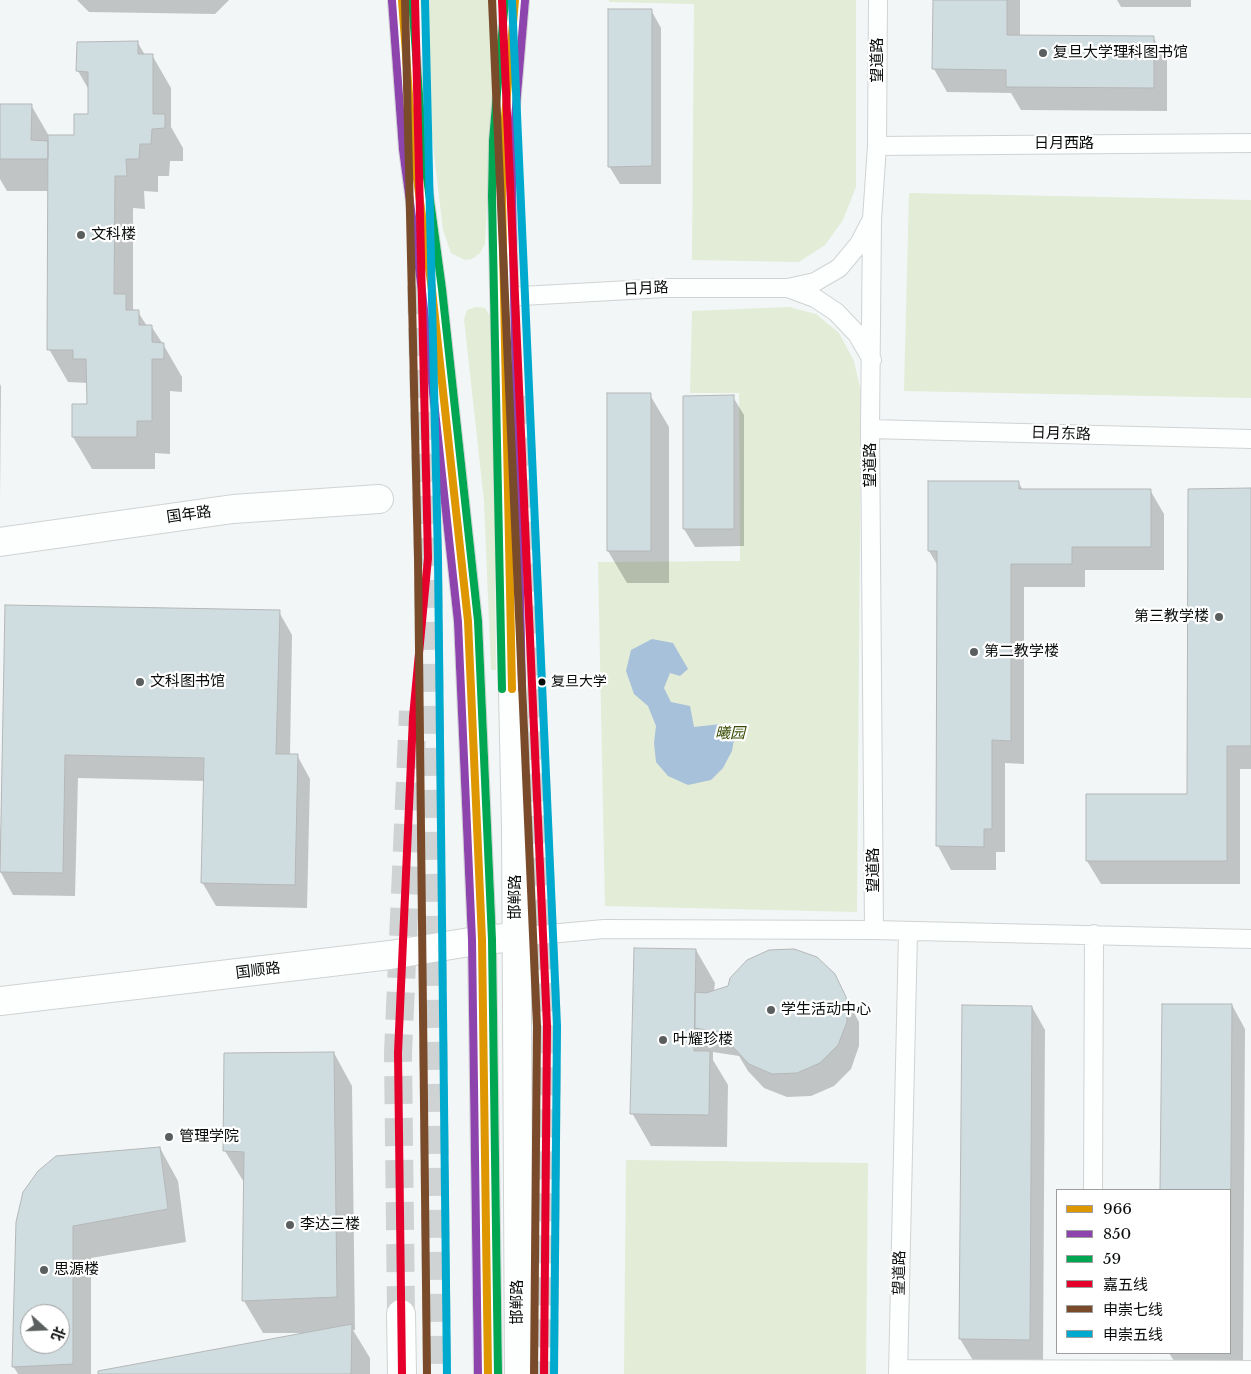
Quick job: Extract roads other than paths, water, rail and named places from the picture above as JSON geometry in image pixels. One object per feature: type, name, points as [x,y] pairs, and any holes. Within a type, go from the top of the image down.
[{"type":"main road","name":"邯郸路","points":[[402,0],[413,149],[432,290],[468,621],[482,940],[488,1374]]},
{"type":"main road","points":[[508,0],[508,86]]},
{"type":"main road","name":"邯郸路","points":[[515,0],[503,178],[516,937],[518,1374]]},
{"type":"main road","name":"国年路","points":[[0,542],[233,509],[380,499]]},
{"type":"main road","name":"国顺路","points":[[0,1001],[380,956],[482,940],[516,937]]},
{"type":"main road","points":[[401,1314],[402,1374]]},
{"type":"lane","name":"望道路","points":[[874,930],[870,429],[872,219],[877,146],[878,0]]},
{"type":"lane","name":"日月西路","points":[[877,146],[1251,142]]},
{"type":"lane","points":[[788,288],[816,282],[839,268],[859,244],[872,219]]},
{"type":"lane","name":"日月路","points":[[504,297],[665,288],[788,288]]},
{"type":"lane","points":[[788,288],[815,298],[836,312],[857,334],[872,361]]},
{"type":"lane","name":"日月东路","points":[[870,429],[1251,440]]},
{"type":"lane","points":[[516,937],[604,928],[874,930],[1251,939]]},
{"type":"lane","name":"望道路","points":[[898,1372],[908,932]]},
{"type":"lane","points":[[1093,1189],[1094,934]]},
{"type":"lane","points":[[898,1372],[1093,1365],[1251,1370]]},
{"type":"water","points":[[652,639],[673,643],[688,669],[680,676],[670,673],[664,688],[671,702],[690,706],[694,727],[721,724],[735,733],[732,751],[723,768],[711,780],[688,785],[668,776],[656,762],[654,743],[656,726],[648,706],[634,694],[626,671],[631,650]]},
{"type":"tunnel","points":[[421,286],[428,558],[437,1374]]},
{"type":"tunnel","points":[[519,396],[547,1026],[544,1374]]},
{"type":"tunnel","points":[[401,1314],[398,1053],[413,711]]},
{"type":"place","name":"复旦大学理科图书馆","points":[[1043,53]]},
{"type":"place","name":"文科楼","points":[[81,235]]},
{"type":"place","name":"第三教学楼","points":[[1219,617]]},
{"type":"place","name":"第二教学楼","points":[[974,652]]},
{"type":"place","name":"文科图书馆","points":[[140,682]]},
{"type":"place","name":"复旦大学","points":[[542,682]]},
{"type":"place","name":"学生活动中心","points":[[771,1010]]},
{"type":"place","name":"叶耀珍楼","points":[[663,1040]]},
{"type":"place","name":"管理学院","points":[[169,1137]]},
{"type":"place","name":"李达三楼","points":[[290,1225]]},
{"type":"place","name":"思源楼","points":[[44,1270]]},
{"type":"park label","name":"曦园","points":[[730,734]]}]
